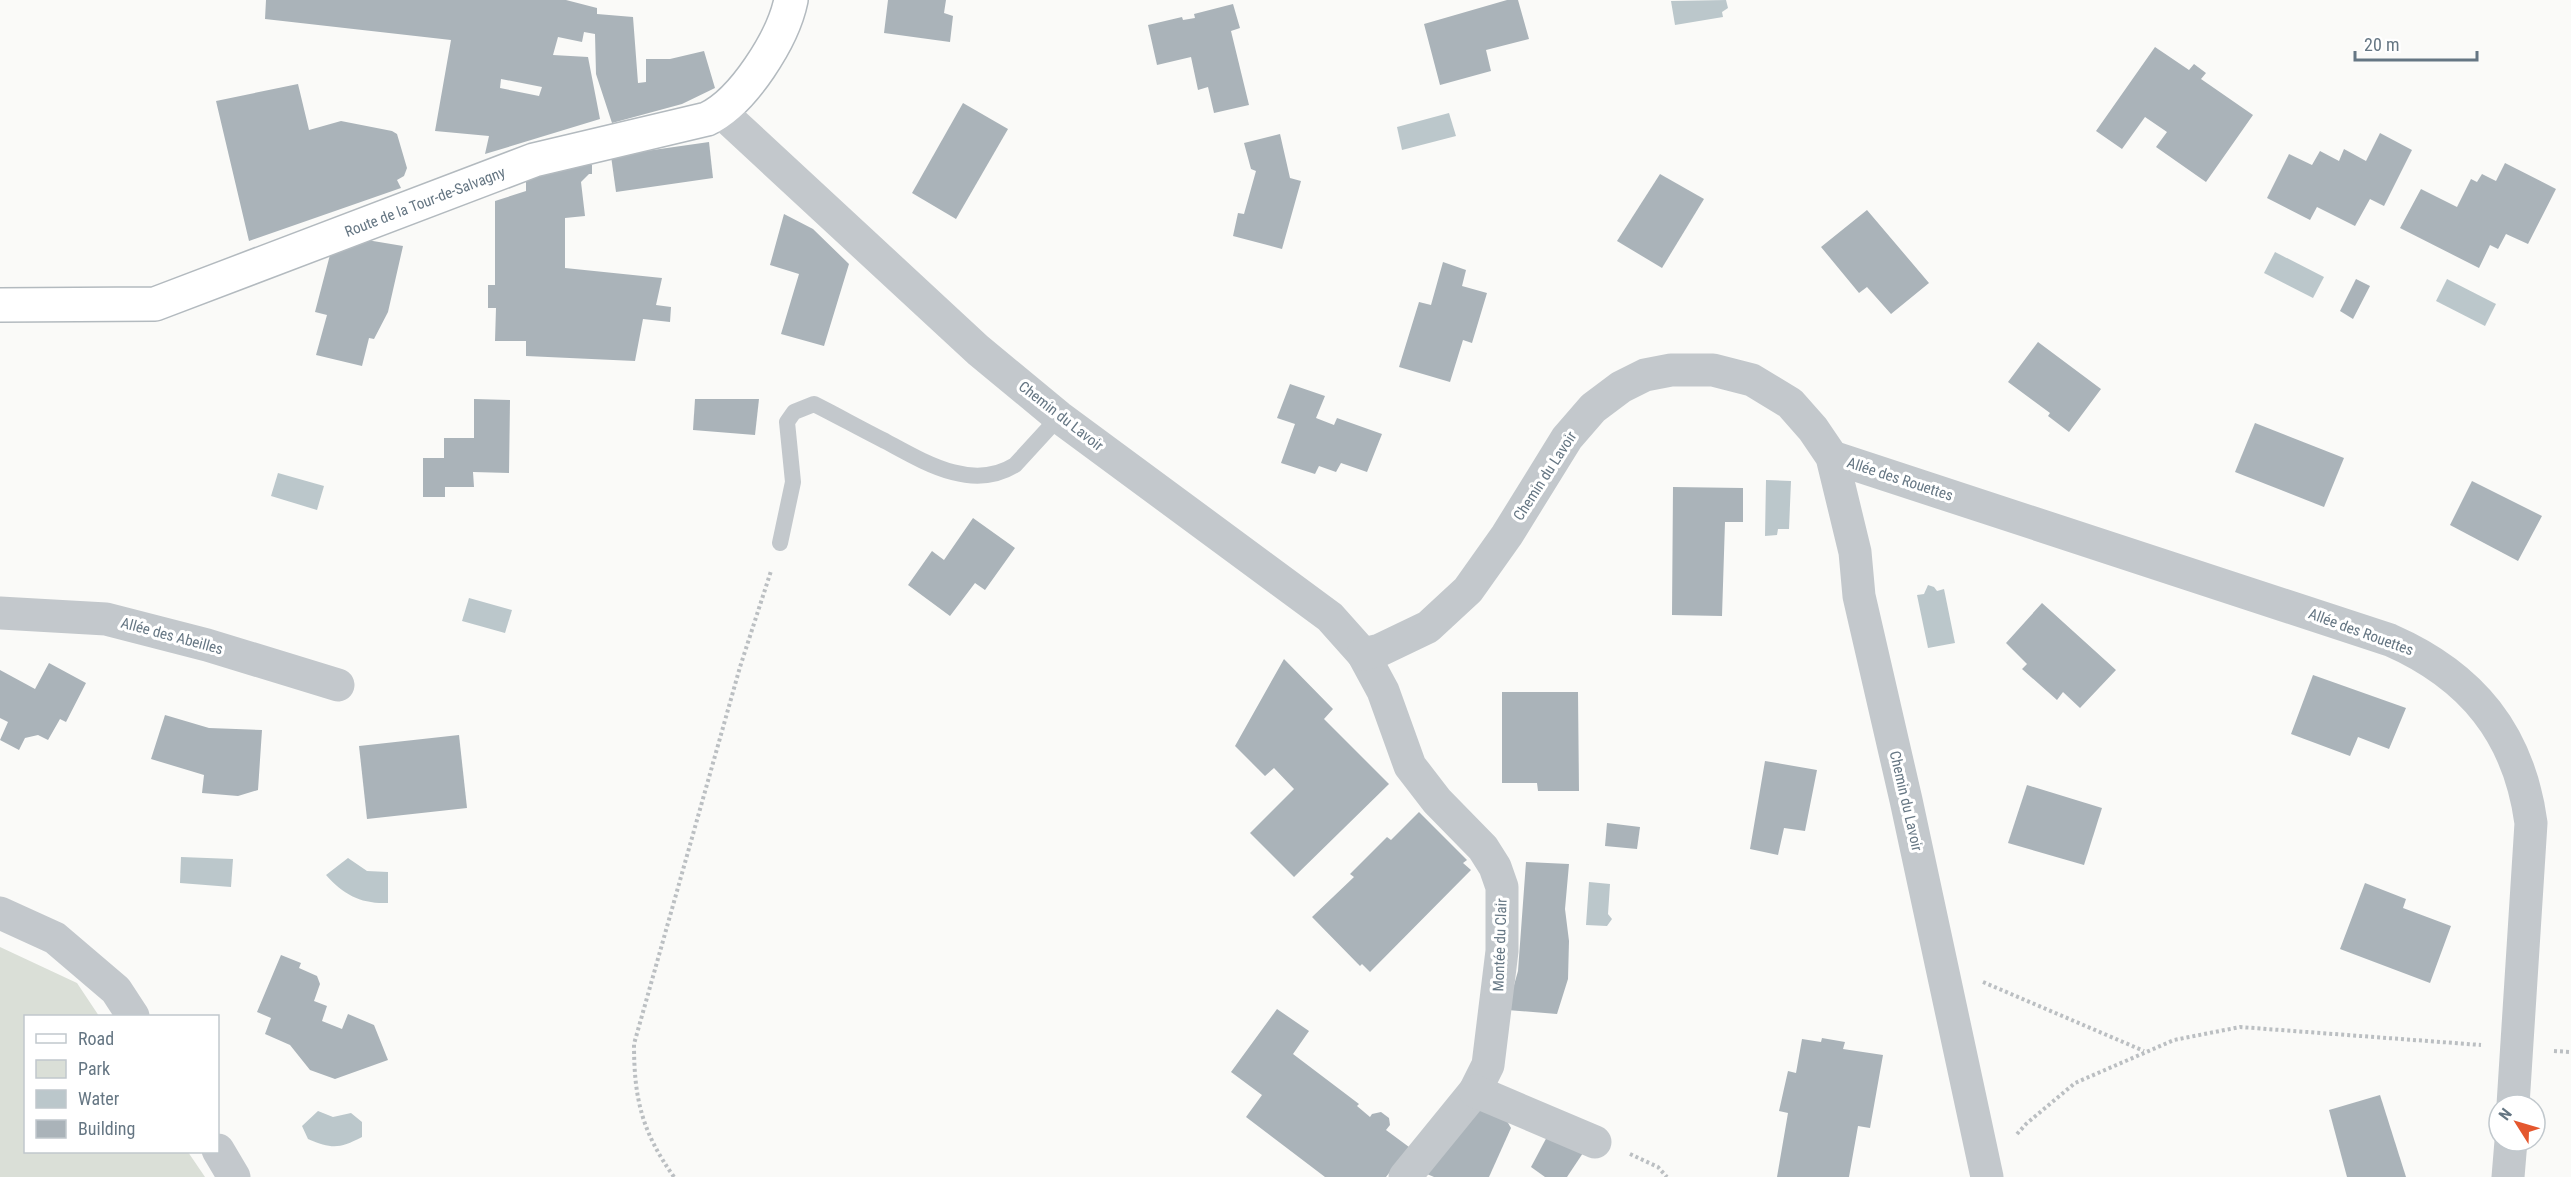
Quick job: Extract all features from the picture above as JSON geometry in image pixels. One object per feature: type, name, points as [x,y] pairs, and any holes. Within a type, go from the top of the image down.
[{"type":"street","name":"Route de la Tour-de-Salvagny","points":[[0,306],[155,304],[534,160],[707,119],[721,112],[741,93],[762,63],[788,14],[790,0]]},
{"type":"street","name":"Chemin du Lavoir","points":[[721,112],[978,350],[1059,417],[1330,617],[1363,654],[1380,650],[1428,627],[1467,590],[1508,535],[1567,438],[1593,408],[1621,387],[1645,375],[1671,370],[1713,370],[1752,380],[1790,403],[1813,429],[1832,457],[1855,552],[1859,596],[1987,1174]]},
{"type":"street","name":"Allée des Rouettes","points":[[1832,457],[2390,640],[2430,659],[2456,678],[2483,705],[2498,726],[2516,761],[2528,798],[2532,830],[2514,1093]]},
{"type":"street","name":"Allée des Abeilles","points":[[0,613],[106,619],[207,645],[338,686]]},
{"type":"street","name":"Montée du Clair","points":[[1363,654],[1383,691],[1410,766],[1437,801],[1483,848],[1495,867],[1502,887],[1502,951],[1498,998],[1489,1042],[1488,1065],[1475,1091],[1405,1177]]},
{"type":"street","points":[[0,913],[55,938],[116,990],[132,1015]]},
{"type":"street","points":[[1475,1091],[1595,1142]]},
{"type":"street","points":[[219,1152],[234,1177]]},
{"type":"street","points":[[2508,1177],[2510,1153]]},
{"type":"lane","points":[[780,543],[793,482],[787,422],[794,412],[814,404],[934,466],[955,473],[980,476],[1007,470],[1015,465],[1059,417]]},
{"type":"path","points":[[674,1177],[653,1143],[640,1112],[634,1081],[634,1044],[740,667],[780,543]]},
{"type":"path","points":[[1942,964],[2145,1052]]},
{"type":"path","points":[[1987,1174],[2026,1124],[2075,1083],[2174,1040],[2240,1027],[2516,1048]]},
{"type":"path","points":[[1595,1142],[1621,1150],[1658,1167],[1668,1177]]},
{"type":"green space","points":[[0,947],[77,983],[98,1015],[24,1015],[24,1153],[189,1153],[205,1177],[0,1177]]},
{"type":"water","points":[[1726,0],[1728,8],[1722,12],[1723,17],[1675,25],[1671,1]]},
{"type":"water","points":[[1449,113],[1456,136],[1402,150],[1397,127]]},
{"type":"water","points":[[2275,252],[2324,277],[2313,298],[2264,273]]},
{"type":"water","points":[[2447,279],[2496,304],[2485,326],[2436,301]]},
{"type":"water","points":[[278,473],[324,486],[317,510],[271,496]]},
{"type":"water","points":[[1766,480],[1791,481],[1789,529],[1778,529],[1777,535],[1765,536]]},
{"type":"water","points":[[1928,585],[1937,591],[1944,589],[1955,643],[1928,648],[1917,595],[1924,594]]},
{"type":"water","points":[[469,598],[512,610],[505,633],[462,621]]},
{"type":"water","points":[[181,857],[233,859],[231,887],[180,883]]},
{"type":"water","points":[[348,858],[367,871],[388,872],[388,903],[369,902],[354,897],[339,888],[326,875]]},
{"type":"water","points":[[1589,882],[1610,884],[1608,914],[1612,919],[1607,926],[1586,925]]},
{"type":"water","points":[[318,1111],[333,1117],[351,1113],[362,1122],[362,1137],[341,1146],[323,1145],[308,1139],[302,1126]]},
{"type":"building","points":[[266,0],[566,0],[597,8],[597,14],[633,17],[638,83],[646,82],[646,59],[670,59],[704,51],[715,88],[682,104],[612,123],[596,74],[595,34],[584,32],[582,42],[558,37],[553,55],[588,57],[600,119],[485,154],[489,136],[435,131],[451,40],[265,19]],"holes":[[[501,79],[542,87],[539,96],[500,88]]]},
{"type":"building","points":[[888,0],[946,0],[944,13],[953,16],[950,42],[884,33]]},
{"type":"building","points":[[1507,0],[1518,0],[1529,39],[1486,50],[1491,71],[1440,85],[1424,24]]},
{"type":"building","points":[[1233,4],[1240,28],[1231,31],[1249,105],[1214,113],[1208,87],[1198,90],[1191,57],[1157,65],[1148,25],[1182,17],[1183,20],[1195,18],[1194,14]]},
{"type":"building","points":[[2155,47],[2189,70],[2194,64],[2206,73],[2201,79],[2253,115],[2206,182],[2156,147],[2167,132],[2145,117],[2122,149],[2096,131]]},
{"type":"building","points":[[298,84],[309,130],[341,121],[397,134],[407,168],[404,176],[397,180],[401,188],[249,241],[216,101]]},
{"type":"building","points":[[963,103],[1008,129],[956,219],[912,193]]},
{"type":"building","points":[[2380,133],[2412,150],[2384,206],[2370,199],[2355,226],[2317,207],[2310,220],[2267,198],[2289,154],[2312,165],[2320,151],[2339,161],[2344,149],[2366,161]]},
{"type":"building","points":[[1280,134],[1290,178],[1301,181],[1282,249],[1233,236],[1238,213],[1244,214],[1256,171],[1251,169],[1244,143]]},
{"type":"building","points":[[709,142],[713,178],[616,192],[611,156]]},
{"type":"building","points":[[585,162],[592,165],[592,174],[581,182],[585,216],[565,218],[565,268],[662,278],[656,305],[671,307],[670,322],[643,319],[635,361],[526,356],[526,341],[495,341],[496,308],[488,308],[488,285],[495,285],[495,201],[526,191],[526,176]]},
{"type":"building","points":[[2505,163],[2556,189],[2528,244],[2506,234],[2498,249],[2490,245],[2479,268],[2400,228],[2421,189],[2457,207],[2471,179],[2477,182],[2482,174],[2496,181]]},
{"type":"building","points":[[1660,174],[1704,199],[1662,268],[1617,241]]},
{"type":"building","points":[[1867,210],[1929,283],[1891,314],[1867,287],[1859,293],[1821,247]]},
{"type":"building","points":[[784,214],[813,229],[849,264],[824,346],[781,334],[799,274],[770,265]]},
{"type":"building","points":[[367,240],[403,246],[388,312],[374,339],[369,338],[362,366],[316,355],[327,315],[315,312],[331,251]]},
{"type":"building","points":[[1443,262],[1466,270],[1462,286],[1487,293],[1472,343],[1463,340],[1450,382],[1399,367],[1419,302],[1431,305]]},
{"type":"building","points":[[2356,279],[2370,286],[2353,319],[2340,311]]},
{"type":"building","points":[[2038,342],[2101,389],[2069,432],[2048,416],[2050,413],[2008,382]]},
{"type":"building","points":[[1290,384],[1325,396],[1316,418],[1334,425],[1337,418],[1382,434],[1367,472],[1341,463],[1336,472],[1319,466],[1315,474],[1281,463],[1295,424],[1277,418]]},
{"type":"building","points":[[474,399],[510,400],[509,473],[473,472],[474,487],[445,487],[445,497],[423,497],[423,458],[444,458],[444,438],[474,438]]},
{"type":"building","points":[[695,399],[759,399],[755,435],[693,430]]},
{"type":"building","points":[[2255,423],[2344,458],[2324,507],[2235,472]]},
{"type":"building","points":[[2472,481],[2542,516],[2518,561],[2450,525]]},
{"type":"building","points":[[1673,487],[1743,488],[1743,522],[1725,522],[1722,616],[1672,615]]},
{"type":"building","points":[[973,518],[1015,548],[985,590],[975,583],[950,616],[908,585],[932,551],[944,560]]},
{"type":"building","points":[[2042,603],[2116,670],[2080,708],[2063,692],[2057,700],[2022,669],[2027,664],[2006,643]]},
{"type":"building","points":[[1284,659],[1333,709],[1324,719],[1389,784],[1294,877],[1250,833],[1294,789],[1274,768],[1265,776],[1235,746]]},
{"type":"building","points":[[49,663],[86,683],[66,722],[60,719],[48,740],[38,735],[25,738],[19,750],[0,740],[8,722],[0,718],[0,670],[35,689]]},
{"type":"building","points":[[2313,675],[2406,708],[2389,749],[2358,737],[2350,756],[2291,734]]},
{"type":"building","points":[[1502,692],[1578,692],[1579,791],[1538,791],[1537,783],[1502,783]]},
{"type":"building","points":[[165,715],[209,728],[262,730],[258,790],[238,796],[202,793],[204,775],[151,759]]},
{"type":"building","points":[[459,735],[467,808],[367,819],[359,746]]},
{"type":"building","points":[[1765,761],[1817,770],[1805,831],[1784,828],[1778,855],[1750,849]]},
{"type":"building","points":[[2027,785],[2102,808],[2084,865],[2008,843]]},
{"type":"building","points":[[1419,812],[1467,860],[1463,863],[1471,870],[1370,972],[1362,964],[1360,966],[1312,917],[1354,877],[1350,874],[1387,837],[1391,840]]},
{"type":"building","points":[[1607,823],[1640,827],[1637,849],[1605,846]]},
{"type":"building","points":[[1526,862],[1569,864],[1565,909],[1569,941],[1568,979],[1557,1014],[1507,1010],[1518,971]]},
{"type":"building","points":[[2365,883],[2406,899],[2403,908],[2451,926],[2430,983],[2340,949]]},
{"type":"building","points":[[281,955],[301,963],[299,968],[317,976],[320,984],[314,1001],[327,1006],[322,1021],[342,1029],[348,1014],[374,1025],[388,1060],[335,1079],[310,1070],[290,1045],[265,1034],[271,1018],[257,1012]]},
{"type":"building","points":[[1277,1009],[1309,1031],[1293,1054],[1359,1104],[1357,1106],[1370,1117],[1372,1114],[1381,1112],[1389,1118],[1390,1125],[1386,1130],[1409,1147],[1386,1177],[1325,1177],[1246,1117],[1262,1095],[1231,1072]]},
{"type":"building","points":[[1822,1038],[1845,1042],[1843,1049],[1883,1055],[1870,1128],[1858,1126],[1849,1177],[1777,1177],[1788,1113],[1779,1111],[1788,1071],[1796,1073],[1802,1039],[1821,1042]]},
{"type":"building","points":[[2380,1095],[2406,1177],[2347,1177],[2329,1110]]},
{"type":"building","points":[[1484,1109],[1504,1116],[1511,1128],[1489,1177],[1434,1177],[1427,1174],[1474,1111]]},
{"type":"building","points":[[1549,1133],[1587,1147],[1567,1177],[1545,1177],[1531,1167]]}]
